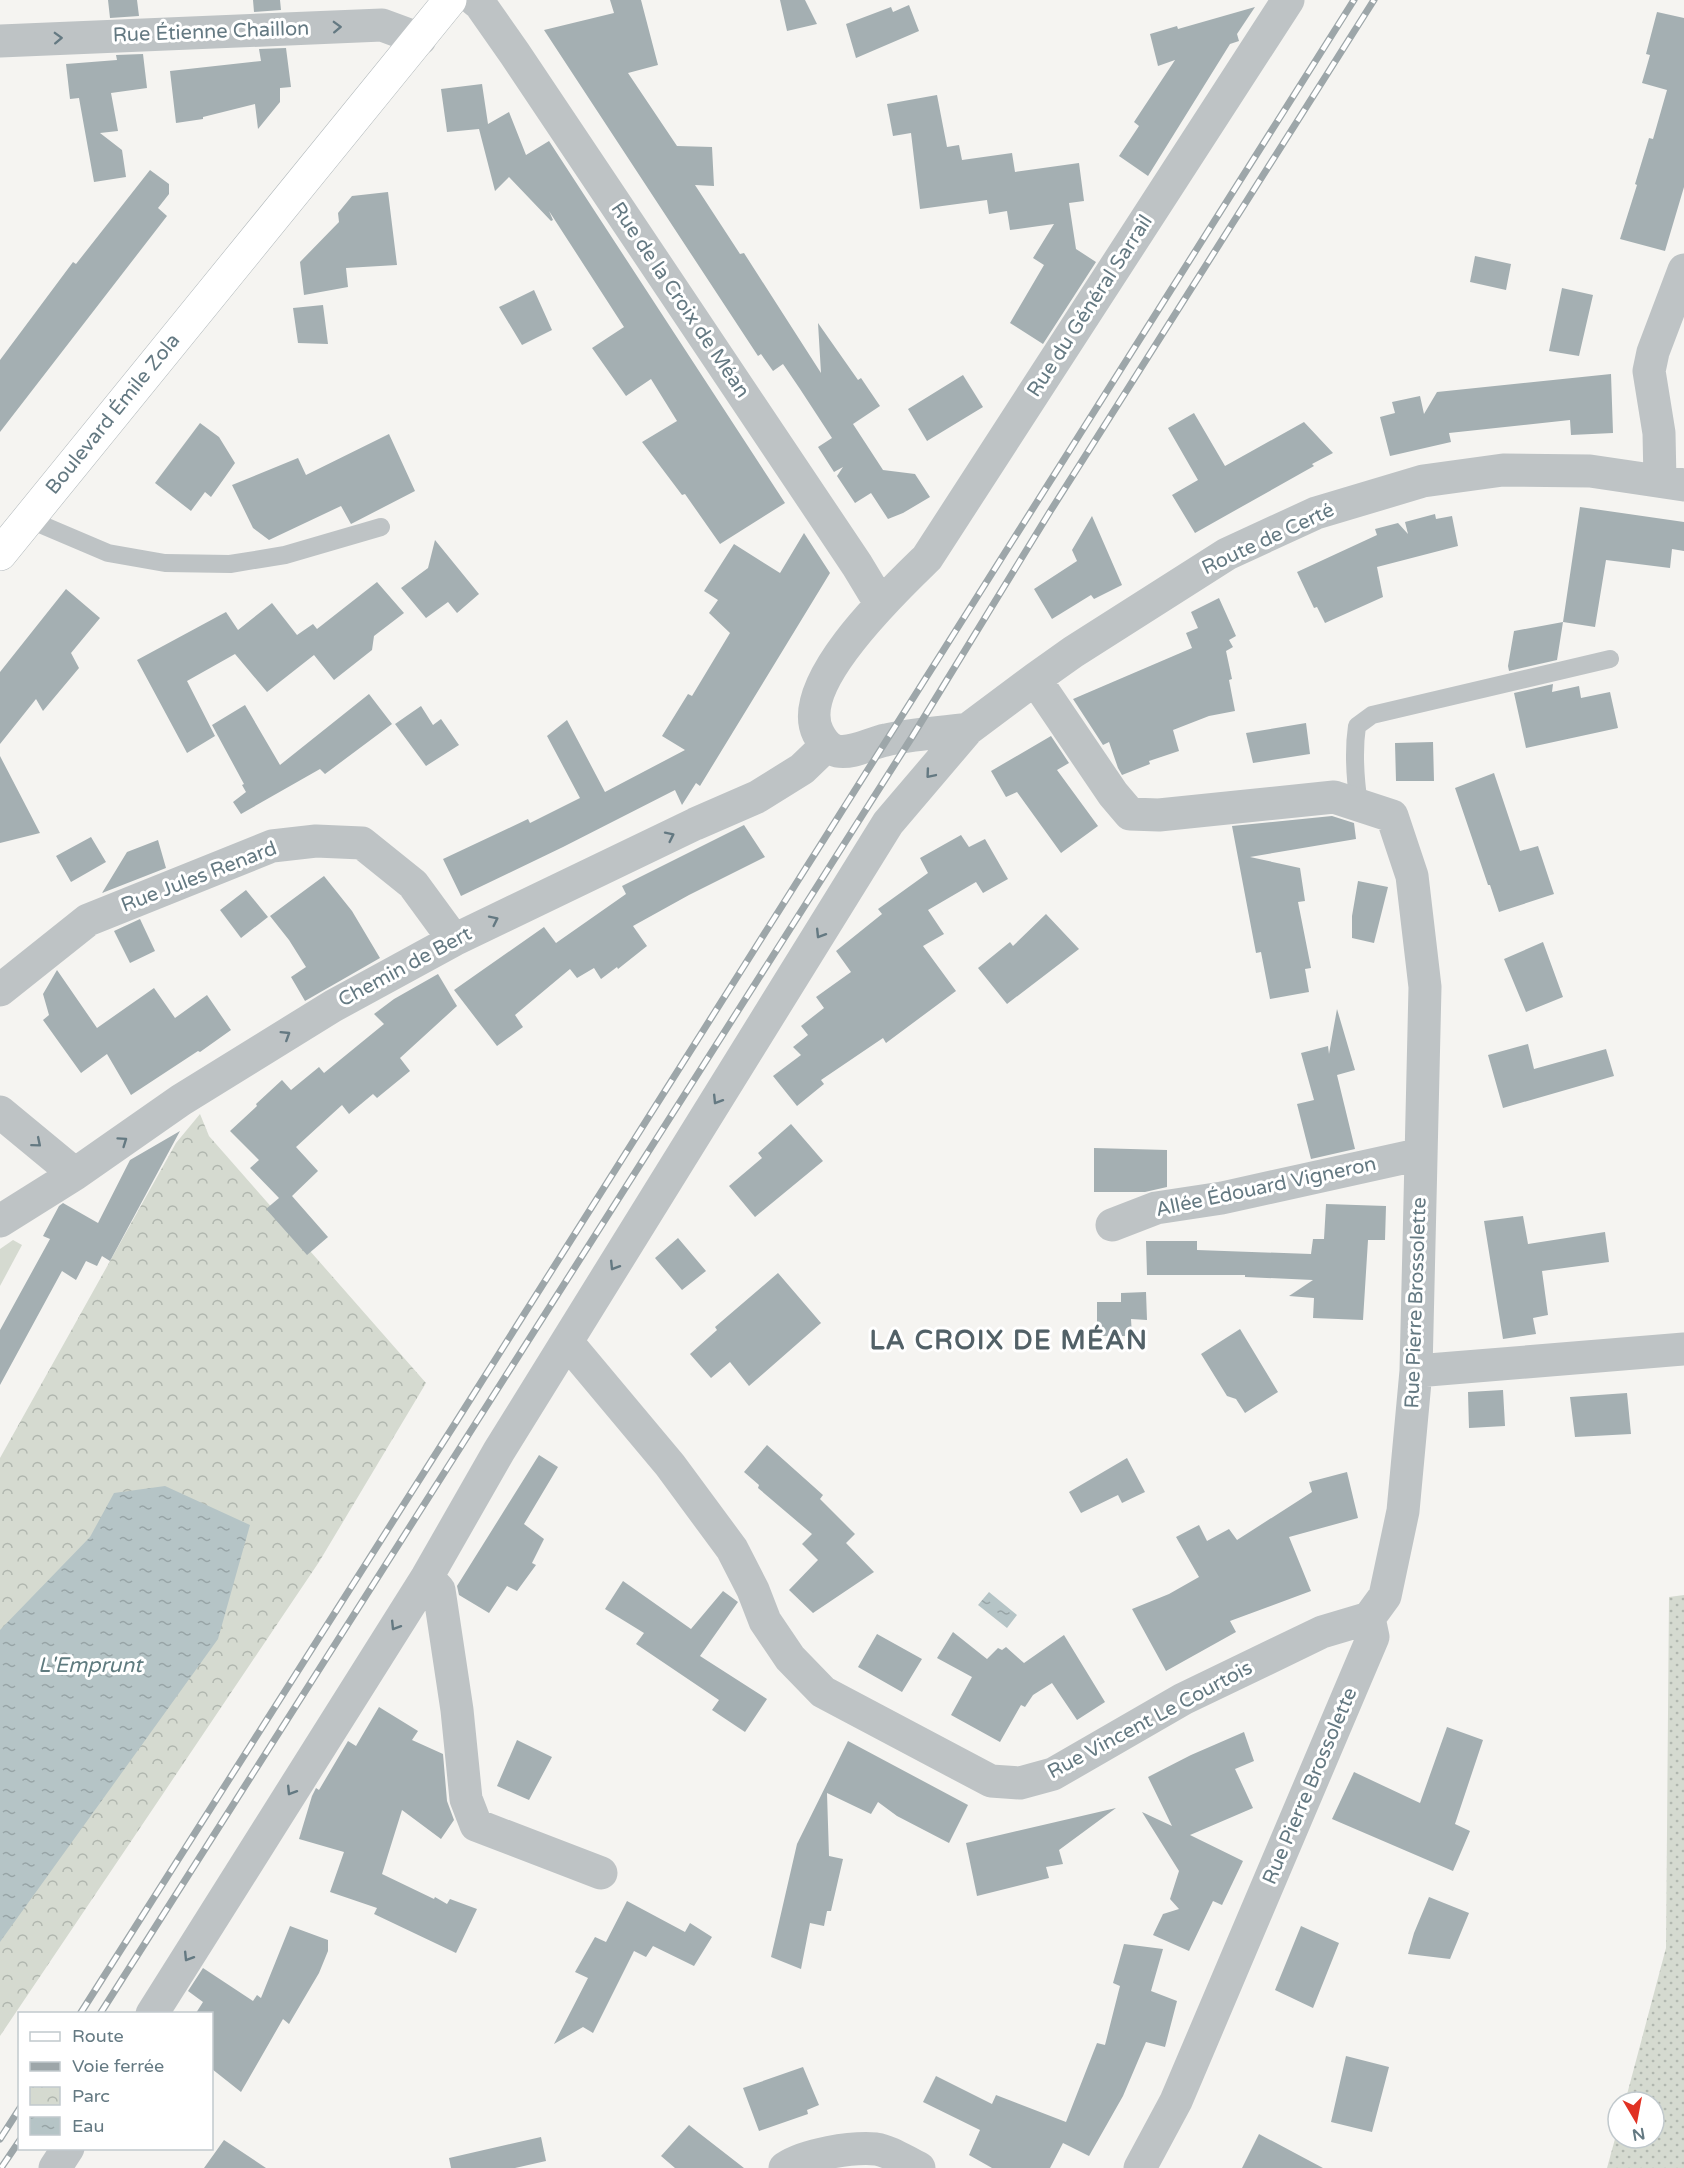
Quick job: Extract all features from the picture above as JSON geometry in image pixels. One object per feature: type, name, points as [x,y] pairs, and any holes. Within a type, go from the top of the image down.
[{"type":"main road","name":"Boulevard Émile Zola","points":[[0,554],[450,0]]},
{"type":"street","name":"Rue de la Croix de Méan","points":[[475,0],[528,73],[857,565],[880,603]]},
{"type":"street","name":"Rue du Général Sarrail","points":[[826,746],[817,731],[814,714],[820,689],[847,645],[880,603],[927,558],[1288,0]]},
{"type":"street","name":"Rue Étienne Chaillon","points":[[0,40],[382,25],[420,39]]},
{"type":"street","points":[[1676,478],[1659,433],[1649,371],[1653,352],[1684,270]]},
{"type":"street","name":"Route de Certé","points":[[153,2012],[427,1577],[499,1451],[573,1348],[888,824],[968,729],[1073,652],[1227,554],[1316,513],[1423,481],[1503,470],[1590,471],[1676,478]]},
{"type":"street","name":"Rue Pierre Brossolette","points":[[1035,679],[1113,795],[1130,814],[1159,815],[1335,796],[1392,816],[1412,876],[1425,987],[1416,1371],[1403,1511],[1385,1596],[1369,1618],[1373,1637],[1365,1658],[1176,2101],[1140,2168]]},
{"type":"street","points":[[826,746],[837,751],[853,750],[886,740],[968,729]]},
{"type":"street","name":"Chemin de Bert","points":[[0,1221],[75,1174],[181,1100],[333,1006],[454,940],[757,796],[802,769],[826,746]]},
{"type":"street","name":"Rue Jules Renard","points":[[0,990],[88,920],[272,846],[316,840],[362,843],[412,884],[454,940]]},
{"type":"street","points":[[0,1112],[75,1174]]},
{"type":"street","name":"Allée Édouard Vigneron","points":[[1112,1225],[1156,1209],[1222,1198],[1421,1154]]},
{"type":"street","name":"Rue Vincent Le Courtois","points":[[573,1348],[670,1465],[732,1549],[753,1590],[765,1621],[790,1658],[823,1692],[991,1781],[1020,1783],[1053,1774],[1183,1700],[1322,1632],[1369,1618]]},
{"type":"street","points":[[1416,1371],[1684,1349]]},
{"type":"street","points":[[427,1577],[439,1590],[457,1710],[466,1799],[476,1825],[601,1873]]},
{"type":"street","points":[[785,2168],[795,2161],[833,2151],[878,2149],[919,2168]]},
{"type":"street","points":[[56,2168],[67,2150]]},
{"type":"lane","points":[[28,519],[108,553],[165,563],[230,564],[285,555],[381,527]]},
{"type":"lane","points":[[1359,805],[1355,781],[1354,746],[1357,726],[1372,715],[1610,659]]},
{"type":"green space","points":[[200,1114],[209,1136],[426,1383],[319,1562],[0,2036],[0,1458],[176,1143]]},
{"type":"green space","points":[[13,1240],[22,1245],[0,1286],[0,1249]]},
{"type":"green space","points":[[1684,1595],[1684,2168],[1607,2168],[1612,2150],[1666,2150],[1666,2090],[1628,2090],[1666,1948],[1669,1597]]},
{"type":"water","name":"L'Emprunt","points":[[165,1486],[250,1525],[218,1639],[0,1942],[0,1630],[90,1537],[114,1493]]},
{"type":"water","points":[[989,1592],[1017,1615],[1007,1628],[978,1605]]},
{"type":"building","points":[[108,0],[137,0],[139,16],[110,18]]},
{"type":"building","points":[[253,0],[280,0],[281,10],[254,12]]},
{"type":"building","points":[[610,0],[641,0],[658,65],[628,73],[677,146],[712,147],[714,186],[695,185],[740,254],[744,253],[821,373],[818,323],[858,380],[861,378],[880,406],[853,424],[883,470],[915,474],[930,497],[888,519],[871,493],[855,503],[837,476],[843,467],[834,472],[818,447],[832,438],[800,389],[783,364],[773,371],[761,354],[758,356],[544,30],[614,13]]},
{"type":"building","points":[[780,0],[805,0],[817,24],[787,31]]},
{"type":"building","points":[[909,5],[919,31],[856,58],[846,24],[891,7],[893,12]]},
{"type":"building","points":[[1255,7],[1237,34],[1239,41],[1230,44],[1148,176],[1119,156],[1139,126],[1134,122],[1175,60],[1158,66],[1150,34],[1177,26],[1178,29]]},
{"type":"building","points":[[1657,12],[1684,18],[1684,187],[1665,251],[1620,239],[1649,138],[1653,139],[1667,90],[1642,83],[1650,55],[1646,54]]},
{"type":"building","points":[[286,48],[291,87],[280,88],[280,102],[258,129],[255,104],[203,117],[203,119],[176,123],[170,71],[261,61],[259,49]]},
{"type":"building","points":[[143,54],[147,88],[111,93],[118,131],[100,133],[122,150],[126,177],[94,182],[79,98],[70,99],[66,64],[117,60],[116,55]]},
{"type":"building","points":[[482,84],[488,124],[509,112],[526,155],[549,141],[785,503],[720,544],[685,494],[682,495],[642,442],[677,421],[651,379],[626,396],[592,348],[624,327],[549,211],[553,220],[551,221],[509,177],[495,191],[479,129],[447,132],[441,89]]},
{"type":"building","points":[[937,95],[947,147],[959,145],[962,160],[1012,153],[1015,172],[1079,163],[1084,201],[1069,203],[1076,249],[1096,262],[1043,344],[1010,323],[1044,265],[1033,258],[1054,224],[1010,230],[1007,211],[989,214],[987,200],[920,209],[911,133],[893,136],[887,104]]},
{"type":"building","points":[[150,170],[169,184],[169,194],[158,208],[167,216],[0,432],[0,360],[73,262],[76,264]]},
{"type":"building","points":[[388,192],[397,265],[346,268],[348,287],[304,295],[300,262],[339,222],[338,213],[352,196]]},
{"type":"building","points":[[1475,256],[1511,264],[1506,290],[1470,282]]},
{"type":"building","points":[[1562,288],[1593,295],[1579,356],[1549,351]]},
{"type":"building","points":[[534,290],[552,330],[522,345],[499,307]]},
{"type":"building","points":[[323,305],[328,344],[298,343],[293,308]]},
{"type":"building","points":[[1611,374],[1613,433],[1571,435],[1570,420],[1449,433],[1451,442],[1390,456],[1380,417],[1395,413],[1392,402],[1420,396],[1424,414],[1437,392]]},
{"type":"building","points":[[963,375],[983,407],[927,441],[908,409]]},
{"type":"building","points":[[1194,413],[1225,466],[1304,422],[1333,453],[1195,533],[1172,495],[1198,480],[1168,428]]},
{"type":"building","points":[[200,423],[219,437],[235,463],[211,497],[205,492],[191,511],[155,483]]},
{"type":"building","points":[[389,434],[415,491],[351,524],[341,506],[269,540],[253,528],[232,485],[298,458],[306,475]]},
{"type":"building","points":[[1580,507],[1684,522],[1684,551],[1672,549],[1670,568],[1606,560],[1595,627],[1563,622]]},
{"type":"building","points":[[1435,514],[1436,519],[1452,516],[1458,546],[1377,567],[1383,597],[1325,623],[1317,607],[1314,608],[1297,572],[1377,535],[1375,529],[1398,523],[1408,534],[1405,522]]},
{"type":"building","points":[[1092,516],[1122,585],[1094,599],[1091,595],[1052,619],[1034,589],[1077,561],[1072,550]]},
{"type":"building","points":[[804,533],[830,573],[700,786],[696,783],[682,805],[675,790],[461,896],[443,859],[528,819],[530,823],[580,798],[547,736],[567,720],[605,792],[685,750],[662,736],[688,694],[692,696],[730,633],[709,613],[718,600],[704,591],[734,544],[780,573]]},
{"type":"building","points":[[435,540],[479,594],[457,613],[448,602],[426,618],[401,588],[428,568]]},
{"type":"building","points":[[377,582],[404,613],[374,636],[372,650],[334,680],[314,655],[267,692],[235,654],[187,681],[215,736],[187,753],[137,660],[226,612],[238,630],[272,603],[297,635],[313,624],[317,629]]},
{"type":"building","points":[[66,589],[100,618],[71,653],[79,668],[43,711],[36,699],[0,744],[0,672]]},
{"type":"building","points":[[1219,598],[1236,636],[1229,640],[1233,647],[1226,651],[1235,711],[1209,716],[1173,730],[1179,751],[1149,761],[1150,764],[1122,775],[1109,742],[1103,745],[1073,699],[1192,648],[1186,633],[1198,628],[1191,612]]},
{"type":"building","points":[[1563,622],[1557,660],[1509,671],[1514,631]]},
{"type":"building","points":[[1553,684],[1552,692],[1579,686],[1581,698],[1610,692],[1618,728],[1526,748],[1514,693]]},
{"type":"building","points":[[369,694],[392,724],[325,774],[320,769],[241,814],[233,802],[246,792],[242,785],[244,784],[212,725],[245,705],[280,765]]},
{"type":"building","points":[[421,706],[433,725],[441,719],[459,745],[426,766],[395,724]]},
{"type":"building","points":[[1306,723],[1310,754],[1253,763],[1246,733]]},
{"type":"building","points":[[1051,736],[1069,763],[1057,770],[1098,826],[1061,853],[1017,792],[1006,797],[991,771]]},
{"type":"building","points":[[1433,742],[1434,781],[1396,781],[1395,743]]},
{"type":"building","points":[[0,756],[40,833],[0,843]]},
{"type":"building","points":[[1494,773],[1520,851],[1538,846],[1554,894],[1499,912],[1455,788]]},
{"type":"building","points":[[1332,816],[1354,823],[1356,839],[1250,857],[1300,868],[1305,901],[1298,902],[1311,968],[1305,969],[1309,992],[1270,999],[1261,952],[1256,953],[1232,826]]},
{"type":"building","points":[[744,825],[765,857],[633,926],[647,946],[601,979],[594,968],[577,978],[570,969],[515,1015],[523,1027],[497,1046],[454,990],[544,927],[556,943],[626,894],[622,886]]},
{"type":"building","points":[[961,835],[969,847],[985,839],[1008,879],[983,893],[976,882],[928,910],[944,934],[923,946],[956,991],[886,1043],[883,1038],[821,1080],[824,1084],[797,1106],[773,1076],[801,1055],[793,1047],[808,1035],[801,1026],[824,1008],[816,997],[851,972],[836,951],[882,914],[878,909],[928,873],[920,858]]},
{"type":"building","points":[[91,837],[106,862],[71,882],[56,856]]},
{"type":"building","points":[[158,840],[166,868],[102,893],[127,852]]},
{"type":"building","points":[[324,876],[352,911],[380,958],[305,1001],[291,977],[306,967],[270,916]]},
{"type":"building","points":[[1358,881],[1388,887],[1374,943],[1352,938],[1352,916]]},
{"type":"building","points":[[246,890],[268,917],[241,938],[220,910]]},
{"type":"building","points":[[1046,914],[1079,949],[1007,1004],[978,968],[1010,942],[1013,946]]},
{"type":"building","points":[[140,919],[155,951],[130,963],[114,931]]},
{"type":"building","points":[[1543,942],[1563,997],[1526,1012],[1504,959]]},
{"type":"building","points":[[57,970],[97,1028],[154,988],[175,1018],[207,995],[231,1030],[131,1095],[107,1054],[81,1073],[43,1020],[49,1015],[43,994]]},
{"type":"building","points":[[438,974],[457,1006],[400,1058],[410,1071],[377,1098],[373,1094],[349,1114],[342,1105],[296,1147],[318,1171],[292,1196],[328,1237],[307,1255],[266,1209],[279,1198],[250,1168],[259,1160],[230,1131],[282,1080],[291,1090],[319,1067],[324,1073],[384,1024],[374,1014],[394,999]]},
{"type":"building","points":[[1337,1009],[1355,1070],[1337,1075],[1355,1149],[1311,1159],[1297,1104],[1314,1100],[1301,1053],[1328,1046],[1329,1054]]},
{"type":"building","points":[[1528,1044],[1534,1069],[1606,1049],[1614,1076],[1503,1108],[1488,1055]]},
{"type":"building","points":[[791,1124],[823,1161],[755,1217],[729,1186],[762,1158],[758,1153]]},
{"type":"building","points":[[180,1131],[110,1261],[102,1256],[97,1266],[86,1261],[76,1280],[62,1271],[0,1385],[0,1330],[50,1239],[43,1236],[59,1206],[63,1203],[98,1223],[130,1160]]},
{"type":"building","points":[[1094,1148],[1167,1150],[1167,1187],[1145,1192],[1094,1192]]},
{"type":"building","points":[[1326,1204],[1386,1206],[1385,1240],[1368,1240],[1363,1320],[1313,1318],[1314,1298],[1289,1296],[1313,1280],[1245,1277],[1245,1275],[1147,1275],[1146,1241],[1197,1241],[1197,1250],[1311,1254],[1313,1239],[1324,1239]]},
{"type":"building","points":[[1523,1216],[1528,1244],[1605,1232],[1609,1262],[1542,1271],[1548,1315],[1533,1318],[1536,1334],[1503,1339],[1484,1221]]},
{"type":"building","points":[[678,1238],[706,1271],[682,1290],[655,1258]]},
{"type":"building","points":[[778,1273],[821,1323],[749,1386],[730,1362],[711,1378],[690,1354],[717,1330],[715,1327]]},
{"type":"building","points":[[1146,1292],[1147,1320],[1131,1319],[1132,1336],[1097,1336],[1097,1302],[1121,1302],[1121,1293]]},
{"type":"building","points":[[1240,1329],[1278,1392],[1245,1413],[1236,1399],[1227,1396],[1201,1354]]},
{"type":"building","points":[[1503,1390],[1505,1426],[1469,1428],[1468,1392]]},
{"type":"building","points":[[1627,1393],[1631,1434],[1575,1437],[1570,1397]]},
{"type":"building","points":[[767,1445],[823,1495],[820,1499],[855,1534],[846,1543],[874,1572],[813,1613],[789,1590],[818,1560],[802,1544],[812,1534],[758,1488],[759,1485],[744,1472]]},
{"type":"building","points":[[539,1455],[558,1467],[524,1524],[544,1539],[532,1563],[536,1565],[517,1591],[507,1586],[489,1613],[459,1595],[457,1586]]},
{"type":"building","points":[[1127,1458],[1145,1492],[1122,1503],[1118,1495],[1081,1513],[1069,1492]]},
{"type":"building","points":[[1347,1472],[1358,1518],[1289,1537],[1311,1591],[1230,1621],[1236,1632],[1166,1671],[1132,1609],[1169,1594],[1199,1577],[1176,1537],[1199,1525],[1207,1541],[1229,1529],[1237,1540],[1312,1492],[1309,1482]]},
{"type":"building","points":[[623,1581],[691,1629],[723,1591],[738,1602],[700,1656],[767,1699],[745,1732],[712,1710],[719,1700],[636,1644],[644,1633],[605,1609]]},
{"type":"building","points":[[953,1632],[987,1659],[998,1648],[1002,1650],[1006,1647],[1024,1663],[1064,1635],[1105,1702],[1077,1720],[1052,1683],[1033,1695],[1025,1707],[1021,1705],[1000,1742],[951,1715],[972,1677],[937,1658]]},
{"type":"building","points":[[877,1634],[922,1659],[902,1692],[858,1667]]},
{"type":"building","points":[[379,1707],[418,1731],[412,1740],[443,1754],[447,1801],[454,1820],[441,1839],[402,1810],[382,1874],[447,1904],[450,1899],[477,1909],[456,1953],[374,1914],[377,1908],[330,1892],[344,1852],[299,1839],[316,1788],[319,1790],[348,1741],[356,1746]]},
{"type":"building","points":[[1447,1727],[1483,1740],[1455,1824],[1470,1831],[1453,1871],[1332,1819],[1354,1772],[1420,1803]]},
{"type":"building","points":[[1244,1732],[1254,1761],[1235,1769],[1253,1808],[1190,1835],[1243,1861],[1222,1905],[1213,1901],[1189,1951],[1153,1935],[1163,1914],[1179,1909],[1170,1899],[1179,1871],[1142,1812],[1172,1826],[1148,1777]]},
{"type":"building","points":[[517,1740],[552,1757],[529,1800],[497,1786]]},
{"type":"building","points":[[848,1741],[968,1805],[949,1843],[897,1816],[878,1802],[871,1814],[827,1793],[829,1856],[843,1859],[831,1911],[827,1911],[824,1926],[810,1923],[801,1969],[771,1957],[797,1844]]},
{"type":"building","points":[[1116,1808],[1059,1850],[1063,1864],[1046,1867],[1049,1878],[977,1896],[966,1843]]},
{"type":"building","points":[[1429,1897],[1469,1913],[1450,1959],[1408,1954]]},
{"type":"building","points":[[627,1901],[685,1932],[690,1923],[712,1937],[694,1966],[653,1946],[646,1957],[634,1951],[593,2033],[583,2027],[554,2044],[588,1978],[575,1972],[595,1937],[606,1942]]},
{"type":"building","points":[[290,1926],[328,1940],[328,1951],[319,1973],[289,2024],[283,2019],[241,2092],[213,2070],[213,2012],[197,2012],[203,2002],[188,1991],[203,1968],[253,2001],[257,1995],[261,1998]]},
{"type":"building","points":[[1301,1926],[1339,1943],[1313,2008],[1275,1990]]},
{"type":"building","points":[[1124,1944],[1163,1949],[1151,1991],[1177,2001],[1165,2047],[1146,2042],[1123,2096],[1089,2156],[1063,2143],[1050,2168],[992,2168],[969,2155],[980,2130],[923,2102],[936,2076],[992,2104],[996,2095],[1066,2122],[1097,2043],[1105,2045],[1120,1986],[1113,1983]]},
{"type":"building","points":[[1346,2056],[1389,2067],[1372,2132],[1331,2122]]},
{"type":"building","points":[[803,2067],[819,2105],[807,2110],[808,2114],[759,2131],[743,2088]]},
{"type":"building","points":[[689,2125],[744,2168],[675,2168],[661,2156]]},
{"type":"building","points":[[1259,2134],[1323,2168],[1242,2168]]},
{"type":"building","points":[[541,2137],[546,2161],[515,2168],[451,2168],[449,2158]]},
{"type":"building","points":[[224,2140],[266,2168],[204,2168]]},
{"type":"railway","points":[[81,2012],[1354,0]]},
{"type":"railway","points":[[101,2012],[912,737],[1051,510],[1374,0]]},
{"type":"railway","points":[[0,2139],[18,2111]]},
{"type":"railway","points":[[1,2168],[18,2143]]},
{"type":"district","name":"LA CROIX DE MÉAN","points":[[1009,1340]]}]
